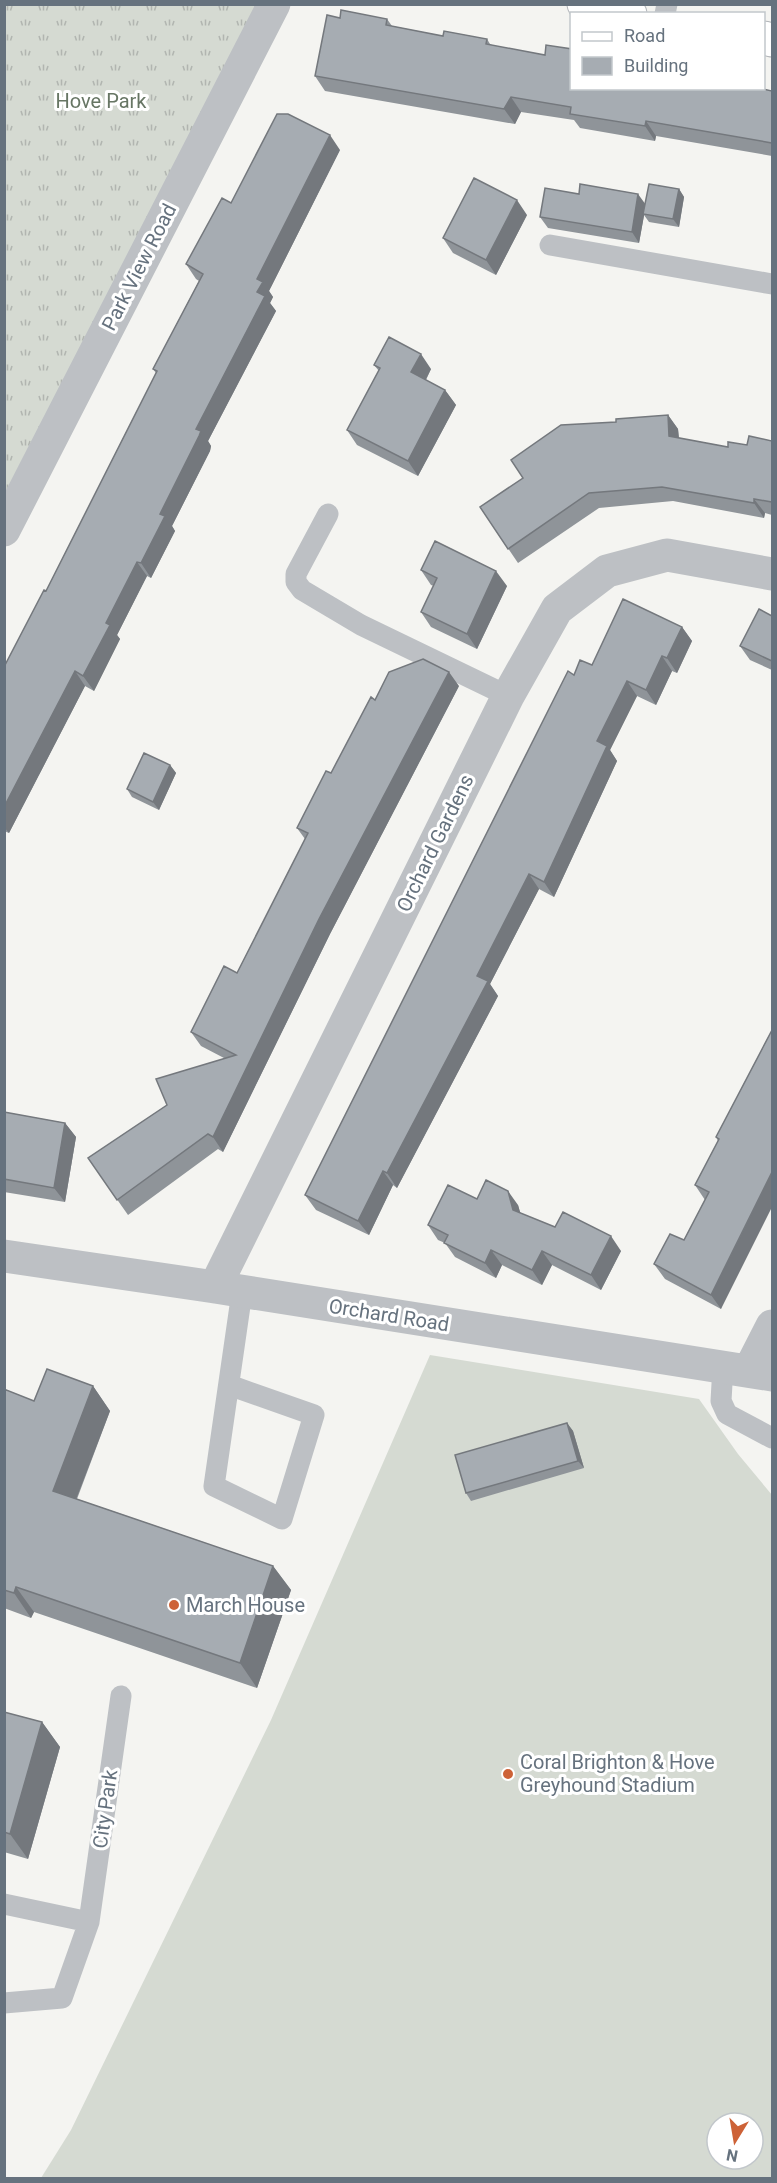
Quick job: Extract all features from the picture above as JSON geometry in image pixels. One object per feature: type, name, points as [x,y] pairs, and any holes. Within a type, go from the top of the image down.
[{"type":"main road","points":[[584,4],[621,12]]},
{"type":"street","name":"Park View Road","points":[[4,530],[274,4]]},
{"type":"street","name":"Orchard Gardens","points":[[229,1289],[508,696],[557,609],[607,571],[667,555],[772,574]]},
{"type":"street","name":"Orchard Road","points":[[4,1256],[748,1371]]},
{"type":"street","points":[[748,1371],[772,1326]]},
{"type":"lane","points":[[550,245],[772,284]]},
{"type":"lane","points":[[328,514],[296,574],[296,582],[302,590],[361,625],[508,696]]},
{"type":"lane","points":[[229,1289],[229,1385],[214,1486],[282,1519],[314,1415],[229,1385]]},
{"type":"lane","points":[[748,1371],[721,1401],[727,1414],[772,1438]]},
{"type":"lane","name":"City Park","points":[[4,2003],[62,1998],[89,1922],[121,1696]]},
{"type":"lane","points":[[4,1904],[89,1922]]},
{"type":"green space","name":"Hove Park","points":[[5,5],[260,5],[5,493]]},
{"type":"green space","name":"Coral Brighton & Hove Greyhound Stadium","points":[[430,1355],[699,1399],[738,1454],[772,1495],[772,2178],[41,2178],[71,2130],[271,1720]]},
{"type":"building","points":[[341,10],[387,19],[386,25],[443,36],[444,31],[487,39],[486,44],[545,55],[546,45],[570,49],[570,90],[772,91],[772,143],[646,121],[645,126],[570,114],[571,107],[511,97],[504,109],[315,76],[327,15],[340,18]]},
{"type":"building","points":[[277,114],[288,114],[330,135],[257,279],[263,282],[257,292],[265,296],[196,429],[201,431],[160,514],[165,516],[141,563],[137,562],[106,623],[110,625],[83,676],[75,671],[4,807],[4,667],[44,590],[46,591],[157,371],[153,369],[203,274],[186,264],[222,198],[231,203]]},
{"type":"building","points":[[474,178],[517,200],[486,260],[443,238]]},
{"type":"building","points":[[580,184],[638,194],[632,232],[540,217],[545,188],[579,194]]},
{"type":"building","points":[[649,184],[679,189],[673,219],[643,214]]},
{"type":"building","points":[[389,337],[421,354],[411,372],[445,390],[408,461],[347,430],[380,368],[374,365]]},
{"type":"building","points":[[668,415],[669,436],[728,447],[728,442],[747,445],[749,436],[772,441],[772,502],[754,499],[754,503],[662,487],[589,493],[508,549],[480,507],[523,478],[511,460],[561,425],[616,422],[616,419]]},
{"type":"building","points":[[435,541],[496,571],[467,634],[421,612],[437,578],[421,570]]},
{"type":"building","points":[[623,599],[682,627],[667,658],[662,656],[646,690],[627,681],[597,741],[607,746],[544,882],[529,874],[477,976],[488,981],[387,1173],[383,1171],[358,1221],[305,1195],[568,671],[574,675],[580,660],[592,665]]},
{"type":"building","points":[[759,609],[772,616],[772,661],[740,646]]},
{"type":"building","points":[[423,659],[449,672],[319,919],[213,1137],[208,1134],[117,1200],[88,1158],[167,1105],[156,1079],[236,1055],[191,1032],[224,966],[237,973],[308,833],[297,828],[326,771],[331,773],[371,697],[375,700],[389,672]]},
{"type":"building","points":[[144,753],[170,765],[153,802],[127,789]]},
{"type":"building","points":[[772,1030],[772,1172],[711,1295],[654,1264],[670,1234],[684,1240],[709,1192],[695,1185],[719,1139],[716,1137]]},
{"type":"building","points":[[4,1112],[65,1123],[54,1188],[4,1179]]},
{"type":"building","points":[[486,1180],[508,1191],[513,1210],[555,1227],[563,1212],[611,1236],[591,1275],[542,1251],[532,1270],[491,1250],[485,1263],[444,1243],[448,1235],[428,1225],[448,1185],[477,1199]]},
{"type":"building","points":[[47,1369],[93,1386],[53,1491],[273,1566],[240,1663],[16,1587],[14,1593],[4,1590],[4,1389],[34,1401]]},
{"type":"building","points":[[567,1423],[578,1461],[466,1493],[455,1455]]},
{"type":"building","points":[[4,1712],[42,1722],[10,1834],[4,1832]]},
{"type":"place","name":"March House","points":[[174,1605]]},
{"type":"place","name":"Coral Brighton & Hove Greyhound Stadium","points":[[508,1774]]}]
